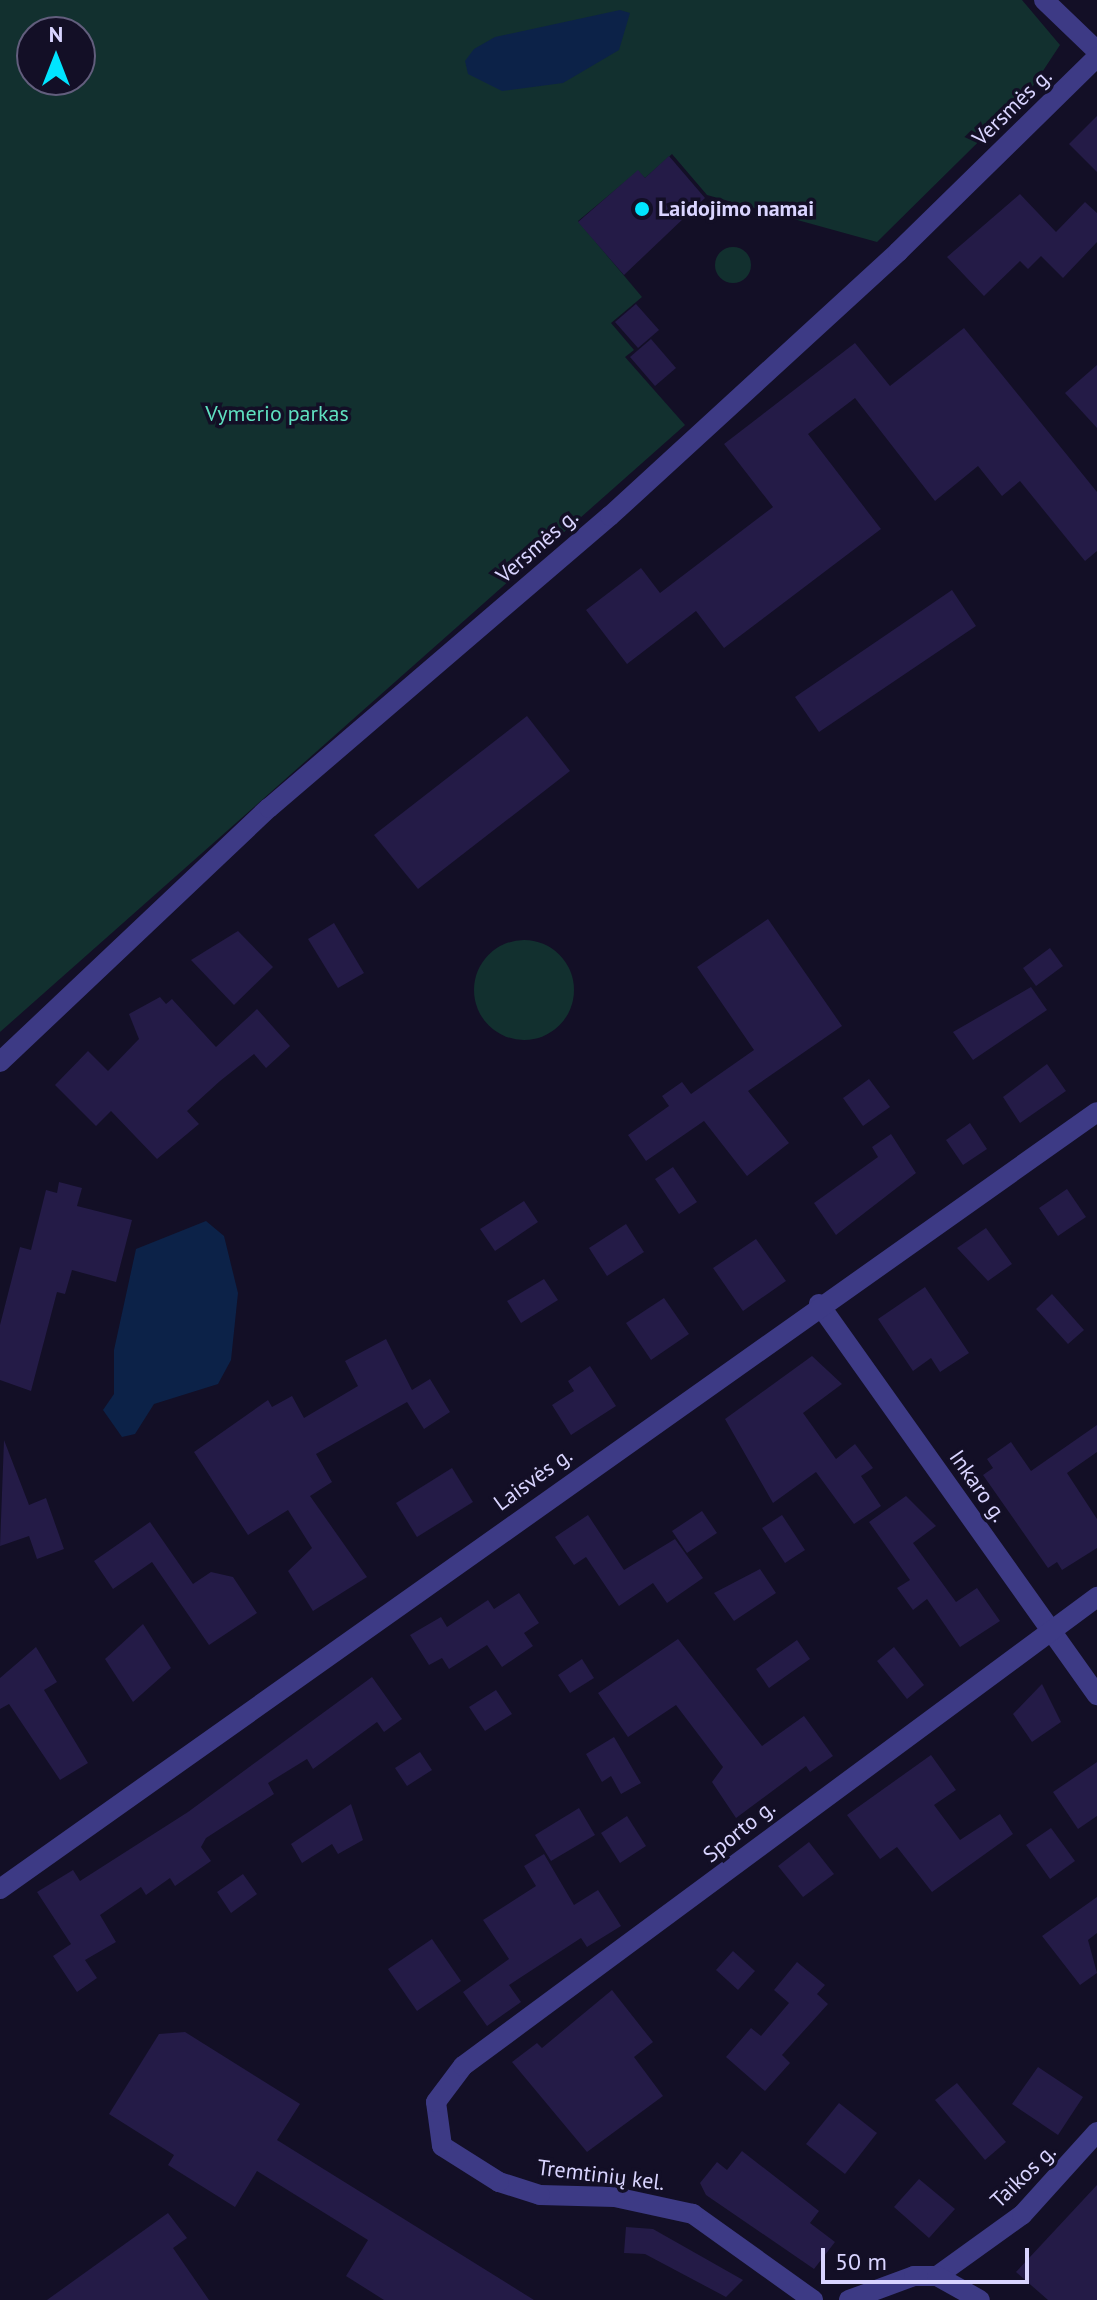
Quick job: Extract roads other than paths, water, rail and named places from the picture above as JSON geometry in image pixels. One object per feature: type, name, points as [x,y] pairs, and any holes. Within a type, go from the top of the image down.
[{"type":"street","points":[[1044,0],[1097,51]]},
{"type":"street","name":"Versmės g.","points":[[0,1062],[269,808],[610,516],[1097,57]]},
{"type":"street","name":"Laisvės g.","points":[[0,1889],[819,1304],[1097,1112]]},
{"type":"street","name":"Inkaro g.","points":[[819,1304],[1097,1695]]},
{"type":"street","name":"Sporto g.","points":[[434,2120],[445,2083],[463,2066],[1097,1597]]},
{"type":"street","name":"Tremtinių kel.","points":[[434,2120],[442,2146],[499,2182],[540,2195],[615,2197],[693,2214],[813,2300]]},
{"type":"street","name":"Taikos g.","points":[[937,2276],[1022,2215],[1097,2132]]},
{"type":"street","points":[[849,2300],[886,2283],[937,2276],[980,2300]]},
{"type":"water","points":[[620,10],[630,13],[619,50],[563,83],[502,91],[468,74],[465,61],[474,49],[495,37]]},
{"type":"water","points":[[206,1221],[224,1236],[238,1293],[231,1360],[218,1384],[154,1404],[135,1434],[122,1437],[103,1410],[114,1394],[114,1350],[136,1249]]},
{"type":"place","name":"Laidojimo namai","points":[[642,209]]},
{"type":"park label","name":"Vymerio parkas","points":[[277,414]]}]
